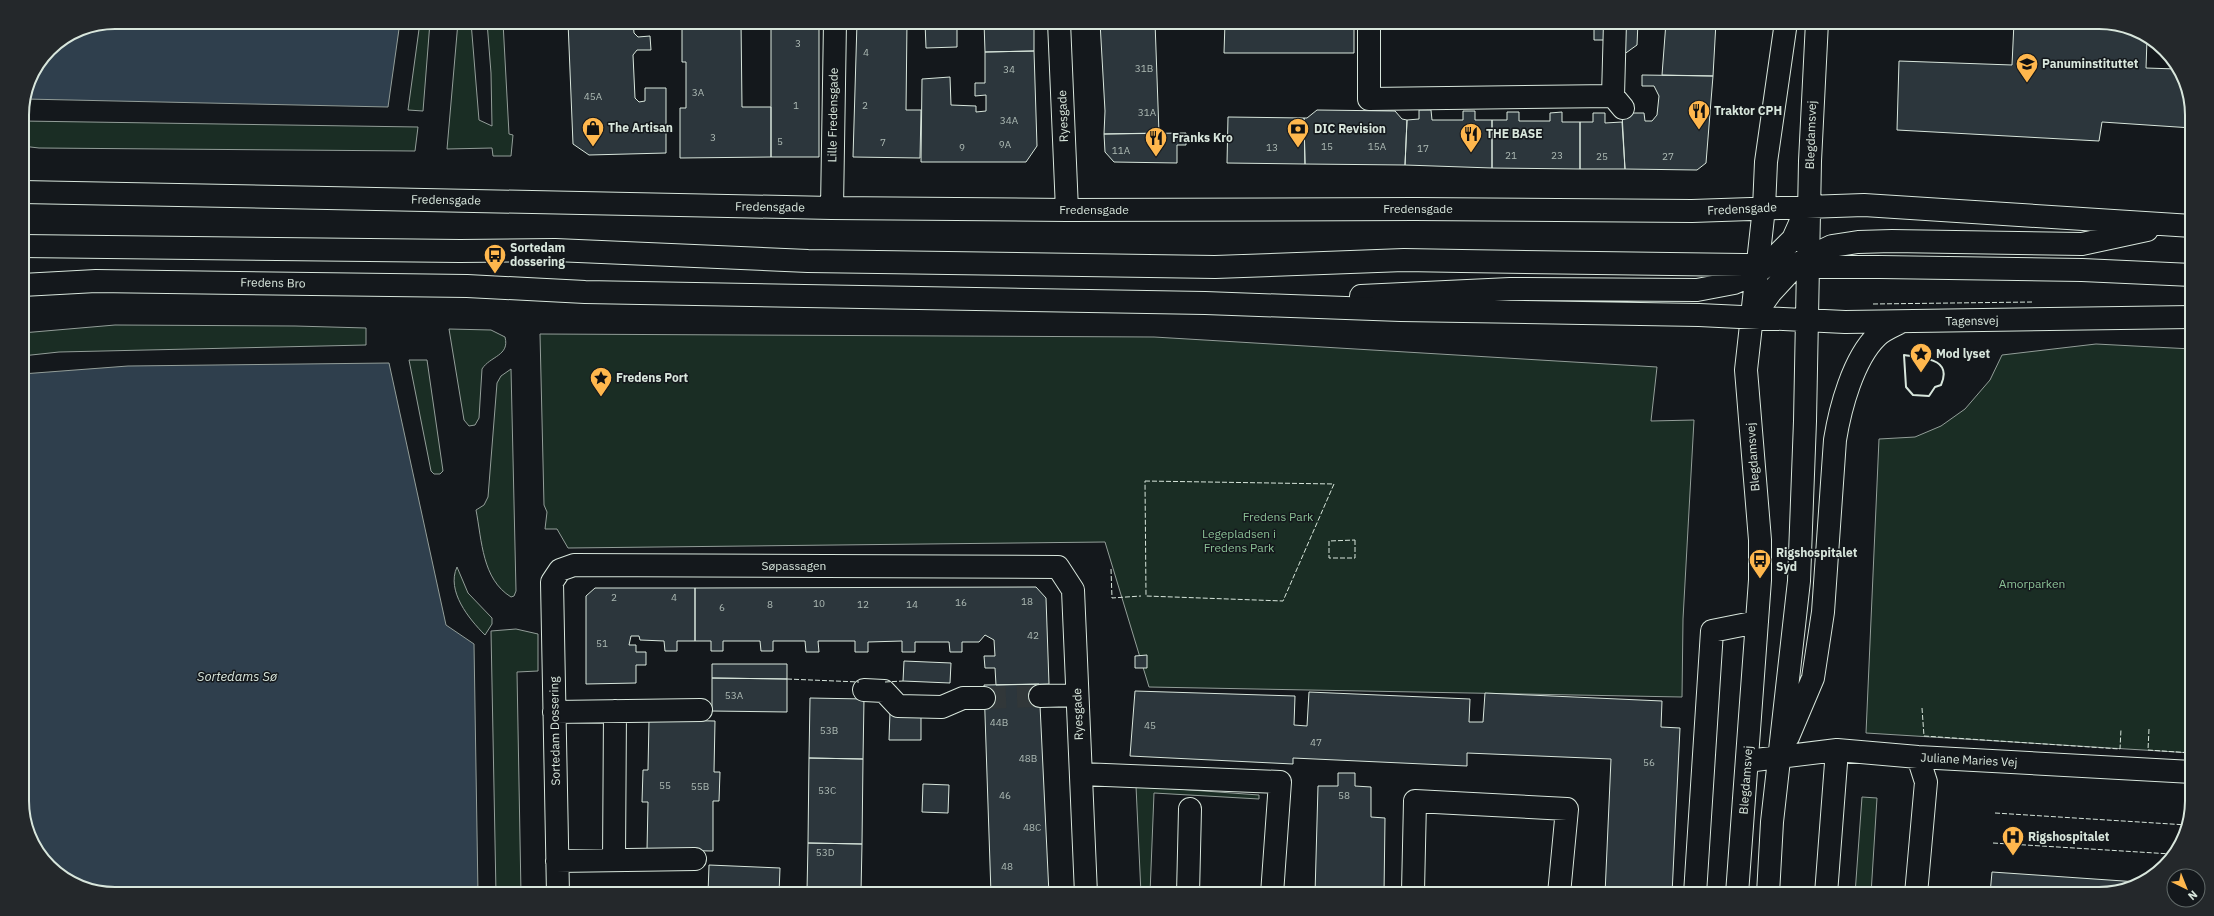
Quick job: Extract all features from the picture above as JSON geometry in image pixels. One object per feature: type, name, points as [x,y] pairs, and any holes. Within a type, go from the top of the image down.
[{"type":"street","name":"Lille Fredensgade","points":[[832,208],[835,29]]},
{"type":"street","name":"Ryesgade","points":[[1059,29],[1067,210]]},
{"type":"street","points":[[1369,29],[1370,99],[1618,102],[1615,29]]},
{"type":"street","name":"Blegdamsvej","points":[[1738,887],[1760,580],[1760,540],[1746,370],[1760,268],[1769,133],[1785,29]]},
{"type":"street","name":"Blegdamsvej","points":[[1768,887],[1772,822],[1799,581],[1807,321],[1803,263],[1809,206],[1817,29]]},
{"type":"street","name":"Fredensgade","points":[[29,192],[832,208],[1067,210],[1415,209],[1692,211],[1809,206]]},
{"type":"street","points":[[1205,303],[1510,289],[1697,290],[1734,283],[1760,268],[1793,239],[1809,206],[1899,207],[2183,225]]},
{"type":"street","points":[[1205,303],[1401,310],[1699,315],[1752,318],[1771,292],[1803,263],[1832,246],[1858,242],[1938,241],[2082,244],[2183,225]]},
{"type":"street","points":[[29,246],[460,251],[555,250],[808,261],[1215,267],[1404,260],[1760,268],[1803,263],[2096,270],[2185,275]]},
{"type":"street","name":"Fredens Bro","points":[[29,285],[96,281],[467,286],[584,292],[1205,303]]},
{"type":"street","name":"Tagensvej","points":[[1752,318],[1807,321],[1901,322],[2185,317]]},
{"type":"street","points":[[1779,756],[1813,678],[1823,612],[1834,454],[1838,421],[1864,352],[1878,336],[1901,322]]},
{"type":"street","name":"Søpassagen","points":[[560,570],[574,565],[1029,567]]},
{"type":"street","name":"Ryesgade","points":[[1029,567],[1058,567],[1073,590],[1086,887]]},
{"type":"street","name":"Sortedam Dossering","points":[[558,887],[552,582],[560,570]]},
{"type":"street","points":[[1695,887],[1712,631],[1757,622]]},
{"type":"street","points":[[864,690],[884,691],[898,706],[942,707],[963,698],[984,698]]},
{"type":"street","points":[[1040,696],[1077,695]]},
{"type":"street","points":[[554,712],[701,710]]},
{"type":"street","points":[[614,860],[615,711]]},
{"type":"street","points":[[1827,887],[1837,750]]},
{"type":"street","name":"Juliane Maries Vej","points":[[1747,761],[1837,750],[1918,757],[2185,772]]},
{"type":"street","points":[[1917,887],[1926,782],[1918,757]]},
{"type":"street","points":[[1080,774],[1280,782],[1272,887]]},
{"type":"street","points":[[1413,887],[1415,801],[1567,808],[1560,887]]},
{"type":"street","points":[[1188,887],[1190,809]]},
{"type":"street","points":[[557,861],[695,859]]},
{"type":"green space","points":[[419,29],[429,29],[423,111],[408,110]]},
{"type":"green space","points":[[457,29],[472,29],[479,120],[492,126],[491,73],[488,29],[503,29],[509,134],[513,135],[511,156],[493,156],[492,148],[447,149]]},
{"type":"green space","points":[[29,121],[418,127],[415,151],[29,147]]},
{"type":"green space","points":[[115,325],[366,328],[366,345],[59,352],[29,355],[29,332]]},
{"type":"green space","points":[[449,329],[491,330],[505,337],[505,348],[482,369],[479,418],[475,425],[469,426],[464,420]]},
{"type":"green space","name":"Fredens Park","points":[[540,334],[1154,337],[1657,367],[1651,421],[1694,420],[1683,619],[1682,697],[1149,687],[1105,542],[568,548],[557,529],[545,529],[547,512],[544,505]]},
{"type":"green space","name":"Amorparken","points":[[2096,344],[2185,349],[2185,753],[1866,733],[1879,439],[1915,437],[1941,426],[1965,409],[1990,380],[2002,355]]},
{"type":"green space","points":[[409,360],[427,360],[443,471],[440,474],[434,474],[431,471]]},
{"type":"green space","points":[[511,369],[516,591],[514,596],[511,597],[501,589],[489,570],[482,546],[476,510],[484,505],[488,497],[497,383],[501,376]]},
{"type":"green space","points":[[457,567],[468,593],[492,618],[492,624],[485,635],[466,613],[457,595],[454,586],[454,576]]},
{"type":"green space","points":[[516,629],[538,634],[538,671],[517,672],[521,887],[496,887],[491,631]]},
{"type":"green space","points":[[1136,786],[1259,795],[1259,799],[1154,793],[1150,887],[1141,887]]},
{"type":"green space","points":[[1862,797],[1877,798],[1871,887],[1856,887]]},
{"type":"water","points":[[109,29],[399,29],[388,107],[31,99],[40,72],[50,58],[72,40],[98,31]]},
{"type":"water","name":"Sortedams Sø","points":[[389,363],[446,625],[474,644],[478,887],[109,887],[87,882],[72,876],[58,866],[43,849],[34,829],[29,807],[29,373],[128,366]]},
{"type":"building","points":[[568,29],[634,29],[634,33],[638,37],[650,36],[651,50],[637,50],[633,55],[635,98],[639,102],[645,101],[645,88],[666,88],[666,153],[589,155],[573,144]]},
{"type":"building","points":[[682,29],[741,29],[742,107],[771,107],[771,157],[680,158],[680,108],[686,108],[686,62],[682,62]]},
{"type":"building","points":[[771,29],[819,29],[819,157],[771,157]]},
{"type":"building","points":[[857,29],[907,29],[906,110],[921,110],[920,158],[853,157]]},
{"type":"building","points":[[925,29],[957,29],[957,47],[926,48]]},
{"type":"building","points":[[984,29],[1034,29],[1034,51],[985,52]]},
{"type":"building","points":[[1100,29],[1155,29],[1159,133],[1104,134],[1105,111]]},
{"type":"building","points":[[1225,29],[1354,29],[1354,53],[1224,53]]},
{"type":"building","points":[[1594,29],[1605,29],[1605,40],[1594,40]]},
{"type":"building","points":[[1624,29],[1638,29],[1637,45],[1623,55]]},
{"type":"building","points":[[1665,29],[1716,29],[1713,76],[1662,75]]},
{"type":"building","points":[[2014,29],[2105,29],[2127,34],[2142,40],[2147,44],[2146,68],[2172,69],[2174,72],[2182,93],[2185,109],[2185,128],[2102,122],[2099,141],[1897,130],[1899,61],[2012,65]]},
{"type":"building","points":[[1034,51],[1037,146],[1026,162],[921,162],[922,79],[950,77],[951,105],[976,106],[976,112],[986,111],[986,95],[975,96],[975,83],[985,83],[985,52]]},
{"type":"building","points":[[1642,75],[1713,76],[1706,163],[1697,170],[1625,169],[1622,113],[1644,113],[1645,121],[1652,121],[1657,115],[1659,96],[1654,86],[1642,86]]},
{"type":"building","points":[[1317,110],[1395,111],[1402,119],[1407,120],[1405,165],[1305,164],[1304,118],[1307,118]]},
{"type":"building","points":[[1419,110],[1431,110],[1432,120],[1463,120],[1463,111],[1475,111],[1475,120],[1492,120],[1492,168],[1405,165],[1407,120],[1419,119]]},
{"type":"building","points":[[1507,112],[1519,112],[1519,121],[1550,121],[1550,113],[1562,112],[1562,122],[1580,122],[1580,169],[1492,168],[1492,120],[1507,120]]},
{"type":"building","points":[[1593,113],[1605,113],[1605,123],[1622,122],[1625,169],[1580,169],[1580,122],[1593,122]]},
{"type":"building","points":[[1228,117],[1304,118],[1305,164],[1227,163]]},
{"type":"building","points":[[1186,133],[1186,145],[1177,145],[1177,163],[1114,162],[1105,152],[1104,134]]},
{"type":"building","points":[[1036,587],[1046,598],[1049,684],[996,685],[995,668],[985,668],[984,656],[995,656],[994,640],[985,635],[979,642],[962,642],[962,652],[950,652],[949,642],[915,642],[915,652],[902,652],[902,641],[868,642],[868,652],[855,652],[855,641],[818,641],[819,652],[806,652],[805,641],[773,641],[773,651],[761,651],[760,641],[723,641],[723,651],[711,651],[711,641],[695,641],[695,588]]},
{"type":"building","points":[[595,588],[695,588],[695,641],[677,641],[677,651],[665,651],[664,641],[640,640],[639,636],[631,636],[629,645],[636,645],[636,652],[646,652],[646,665],[636,665],[636,683],[586,684],[586,596]]},
{"type":"building","points":[[1147,655],[1147,668],[1135,668],[1135,656]]},
{"type":"building","points":[[904,661],[951,663],[950,683],[903,681]]},
{"type":"building","points":[[712,664],[787,664],[787,679],[712,678]]},
{"type":"building","points":[[712,678],[787,679],[787,712],[712,711]]},
{"type":"building","points":[[1039,684],[1049,887],[991,887],[984,685]]},
{"type":"building","points":[[1135,691],[1295,696],[1294,725],[1307,726],[1309,692],[1470,699],[1469,722],[1483,722],[1485,693],[1662,701],[1661,727],[1680,728],[1672,887],[1605,887],[1611,759],[1467,753],[1467,766],[1293,758],[1293,764],[1130,756]]},
{"type":"building","points":[[810,698],[864,699],[863,759],[809,758]]},
{"type":"building","points":[[890,712],[921,713],[921,740],[889,740]]},
{"type":"building","points":[[649,720],[715,721],[714,772],[720,772],[719,801],[713,801],[713,851],[647,850],[648,802],[642,802],[643,770],[648,770]]},
{"type":"building","points":[[809,758],[863,759],[862,844],[808,843]]},
{"type":"building","points":[[1338,773],[1355,773],[1355,786],[1371,787],[1371,817],[1385,818],[1384,887],[1315,887],[1318,786],[1338,786]]},
{"type":"building","points":[[923,784],[949,785],[948,813],[922,812]]},
{"type":"building","points":[[808,843],[862,844],[861,887],[807,887]]},
{"type":"building","points":[[709,865],[780,868],[779,887],[708,887]]},
{"type":"building","points":[[1992,872],[2129,881],[2099,887],[1991,887]]},
{"type":"tunnel","points":[[984,698],[1040,696]]},
{"type":"fence","points":[[1873,304],[2032,302]]},
{"type":"fence","points":[[1145,481],[1334,484],[1283,601],[1146,596],[1145,481]]},
{"type":"fence","points":[[1355,540],[1355,558],[1329,558],[1329,541],[1355,540]]},
{"type":"fence","points":[[1111,569],[1112,598],[1141,596]]},
{"type":"fence","points":[[787,679],[859,682]]},
{"type":"fence","points":[[885,682],[903,681]]},
{"type":"fence","points":[[1922,708],[1924,736],[2120,749],[2121,729]]},
{"type":"fence","points":[[2149,729],[2148,750],[2185,753]]},
{"type":"fence","points":[[1995,813],[2181,825]]},
{"type":"fence","points":[[1993,843],[2167,854]]},
{"type":"wall","points":[[1904,355],[1919,357],[1940,364],[1943,369],[1944,376],[1941,385],[1935,387],[1929,396],[1913,395],[1906,387],[1904,355]]},
{"type":"place","name":"Panuminstituttet","points":[[2027,84]]},
{"type":"place","name":"Traktor CPH","points":[[1699,130]]},
{"type":"place","name":"The Artisan","points":[[593,148]]},
{"type":"place","name":"DIC Revision","points":[[1298,148]]},
{"type":"place","name":"THE BASE","points":[[1471,154]]},
{"type":"place","name":"Franks Kro","points":[[1156,158]]},
{"type":"place","name":"Sortedam dossering","points":[[495,274]]},
{"type":"place","name":"Mod lyset","points":[[1921,374]]},
{"type":"place","name":"Fredens Port","points":[[601,398]]},
{"type":"place","name":"Rigshospitalet Syd","points":[[1760,580]]},
{"type":"place","name":"Rigshospitalet","points":[[2013,856]]},
{"type":"park label","name":"Legepladsen i Fredens Park","points":[[1239,541]]}]
